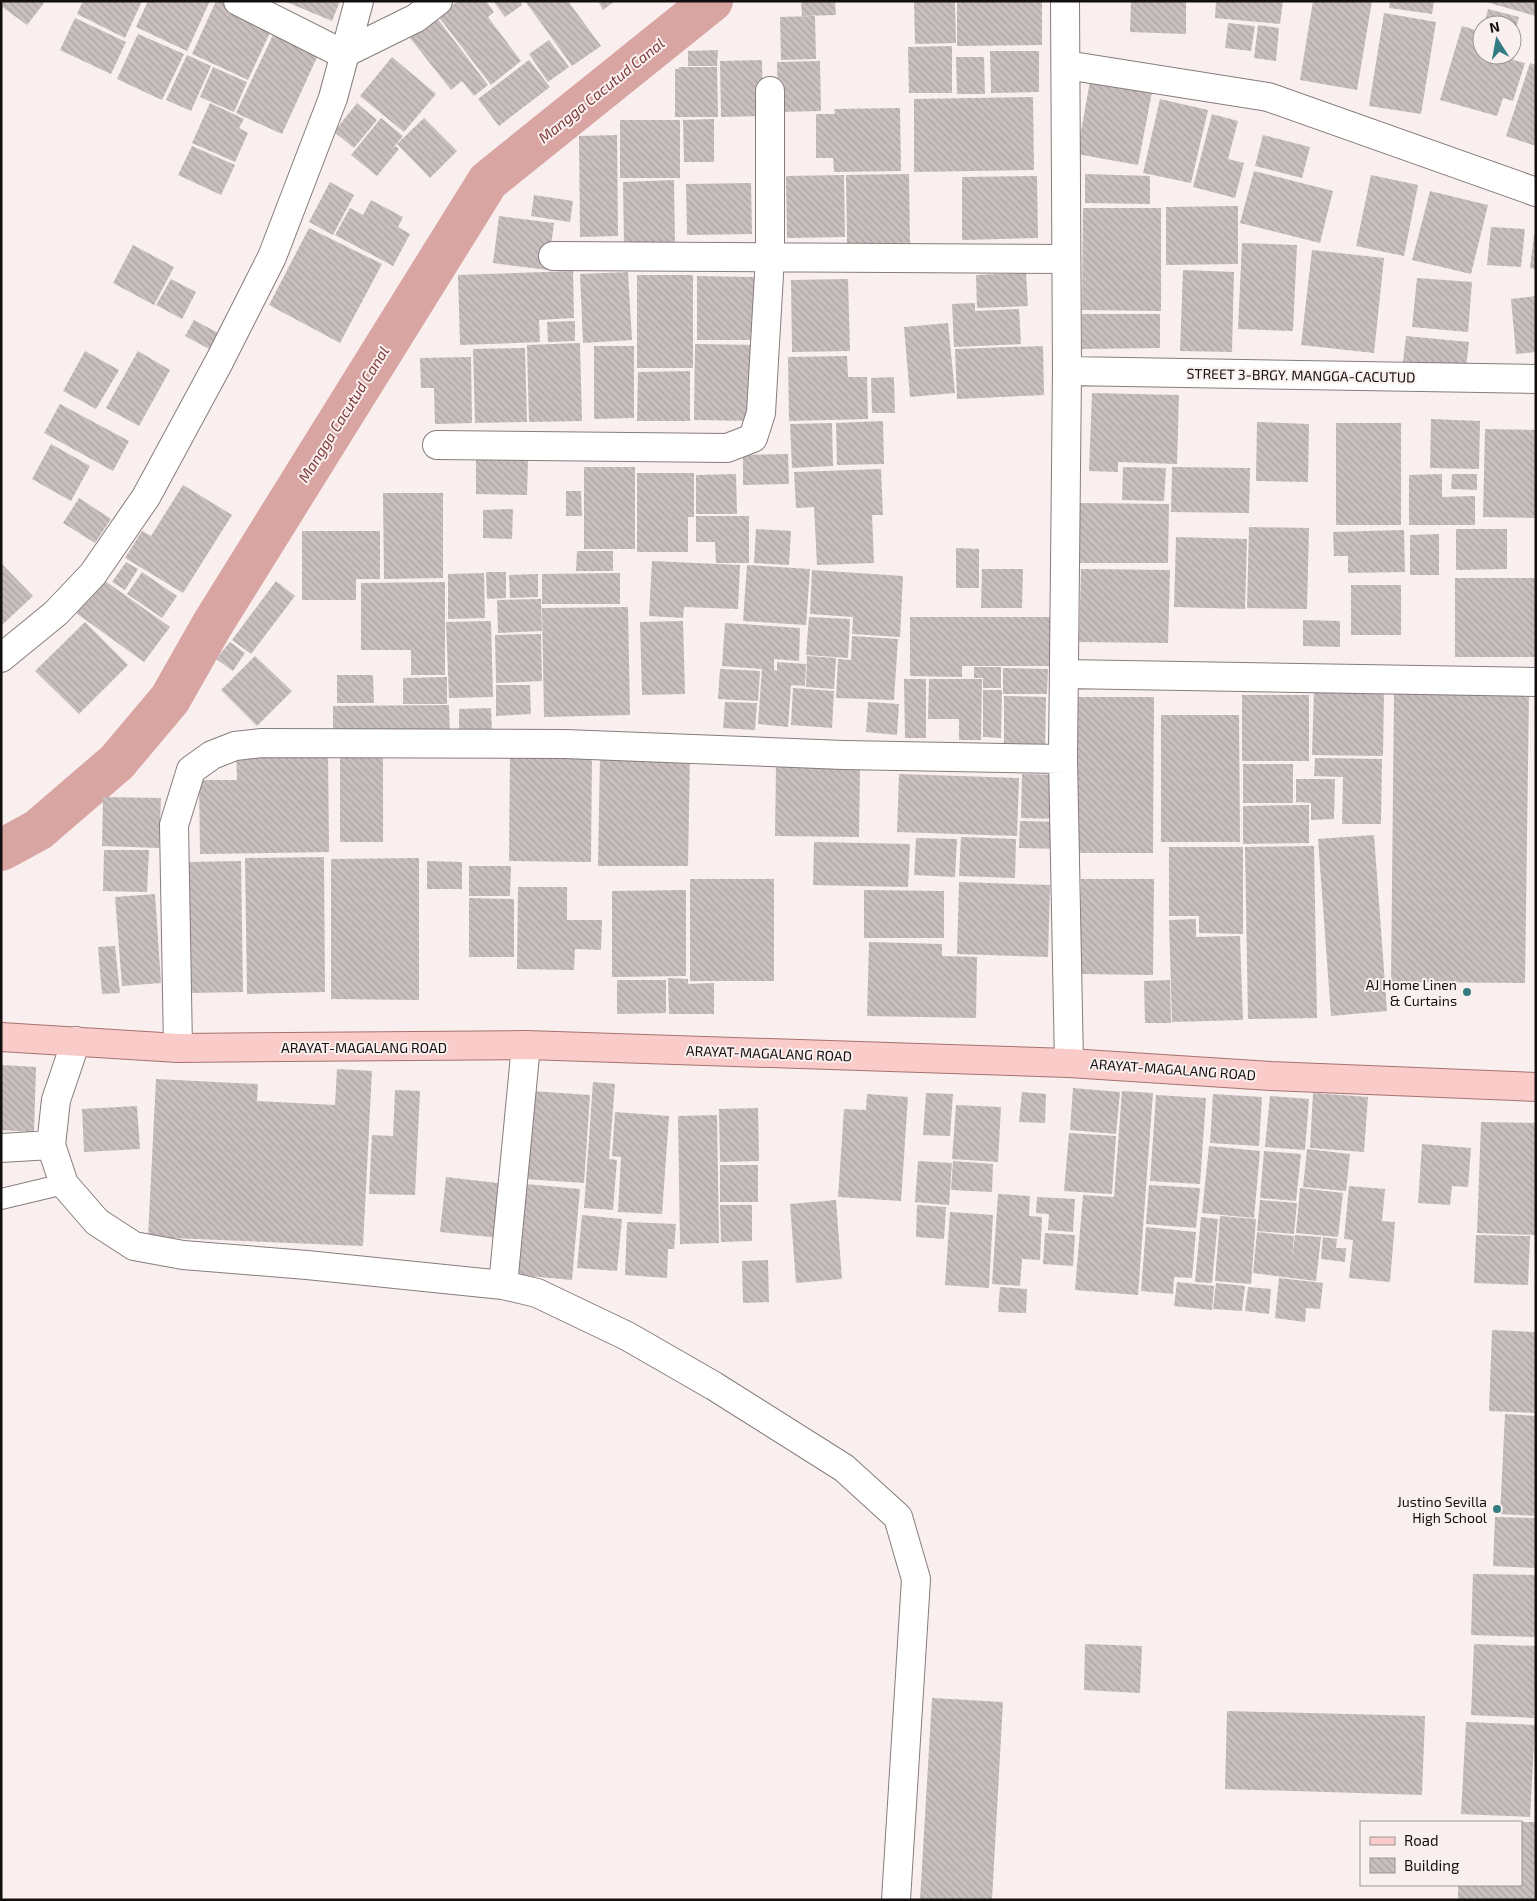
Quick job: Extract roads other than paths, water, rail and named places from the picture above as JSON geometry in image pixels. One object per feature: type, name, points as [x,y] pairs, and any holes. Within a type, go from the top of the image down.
[{"type":"main road","name":"ARAYAT-MAGALANG ROAD","points":[[1,1037],[178,1048],[526,1045],[1069,1063],[1262,1075],[1536,1088]]},
{"type":"street","points":[[238,1],[343,54]]},
{"type":"street","points":[[1,658],[56,613],[93,574],[146,497],[219,362],[272,257],[333,98],[343,54],[359,1]]},
{"type":"street","points":[[343,54],[416,18],[438,1]]},
{"type":"street","points":[[1066,1],[1065,259],[1067,371],[1063,759],[1069,1063]]},
{"type":"street","points":[[1066,65],[1268,97],[1536,192]]},
{"type":"street","points":[[437,445],[727,448],[753,438],[761,413],[770,257],[770,91]]},
{"type":"street","points":[[553,256],[1065,259]]},
{"type":"street","name":"STREET 3-BRGY. MANGGA-CACUTUD","points":[[1067,371],[1536,379]]},
{"type":"street","points":[[1064,674],[1536,682]]},
{"type":"street","points":[[178,1048],[174,825],[191,770],[212,755],[235,746],[262,743],[566,744],[844,755],[1063,759]]},
{"type":"street","points":[[76,1041],[56,1100],[51,1145],[64,1184],[97,1222],[134,1246],[183,1256],[307,1264],[503,1285],[537,1293],[627,1336],[714,1386],[844,1468],[898,1517],[916,1579],[896,1900]]},
{"type":"street","points":[[503,1285],[526,1045]]},
{"type":"street","points":[[1,1148],[51,1145]]},
{"type":"lane","points":[[1,1199],[64,1184]]},
{"type":"waterway","name":"Mangga Cacutud Canal","points":[[1,850],[38,830],[117,762],[170,699],[212,625],[488,181],[712,1]]},
{"type":"place","name":"AJ Home Linen & Curtains","points":[[1467,992]]},
{"type":"place","name":"Justino Sevilla High School","points":[[1497,1509]]}]
